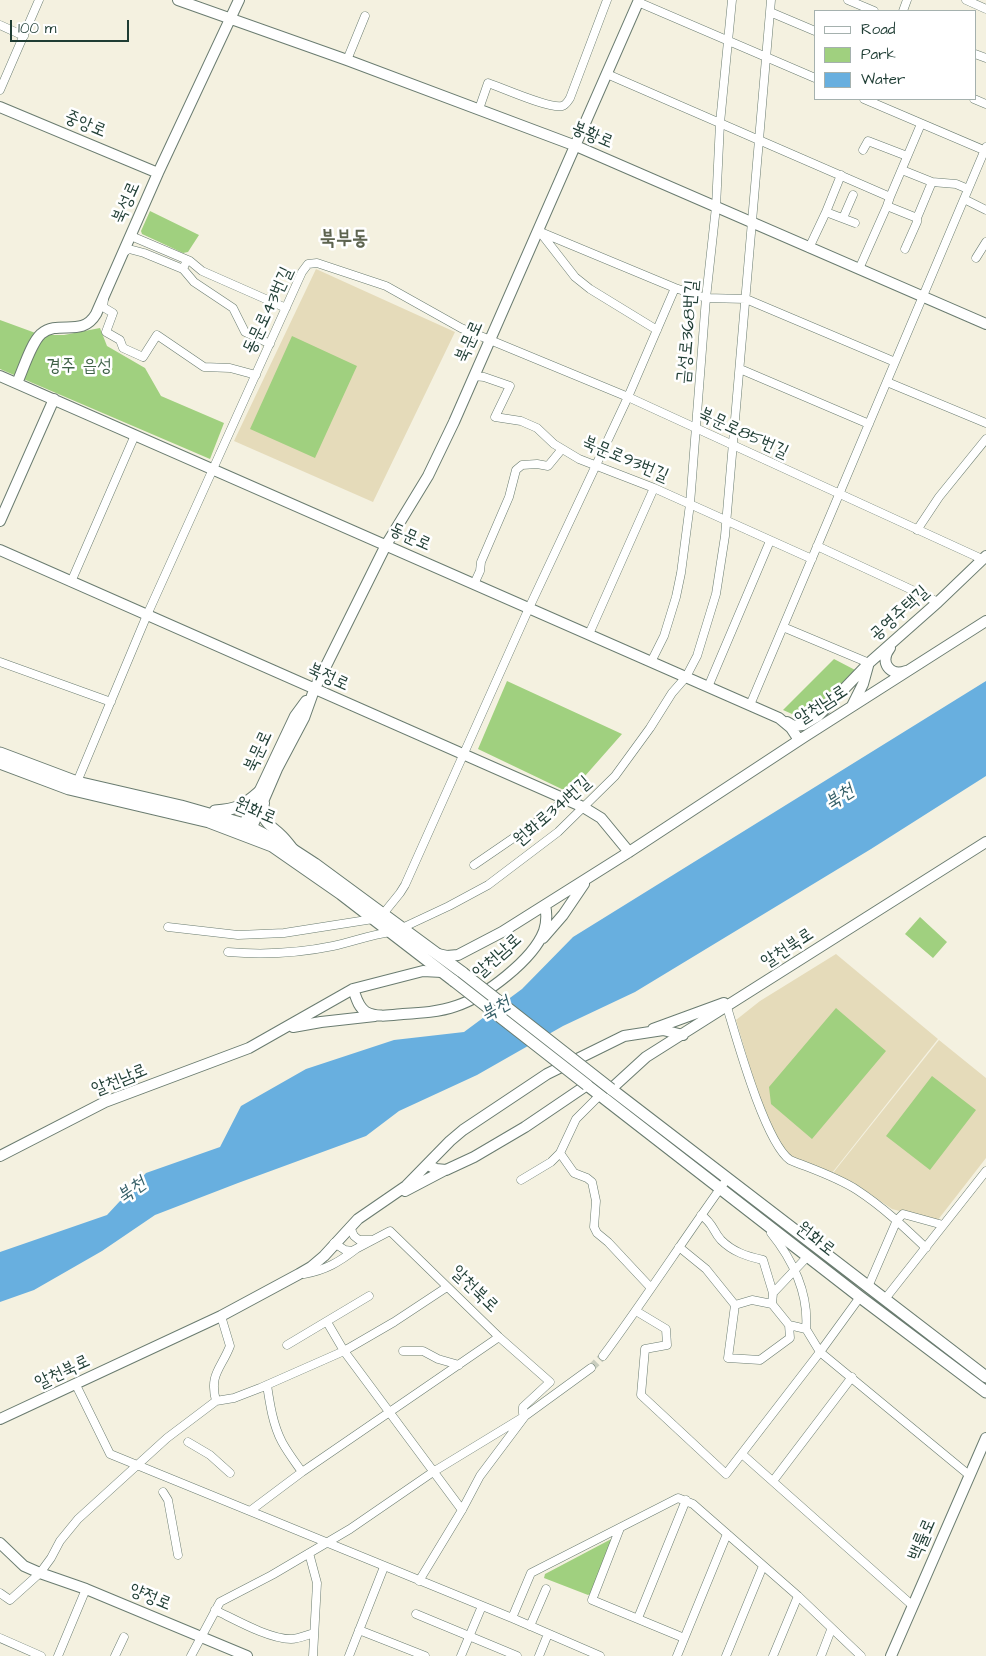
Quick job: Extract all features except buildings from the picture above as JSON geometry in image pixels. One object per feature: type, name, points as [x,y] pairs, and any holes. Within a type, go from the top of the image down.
[{"type":"main road","name":"원화로","points":[[0,753],[77,782],[208,813],[294,849],[342,882],[378,916],[390,932],[600,1095],[628,1109],[724,1184],[885,1299],[986,1377]]},
{"type":"main road","name":"원화로","points":[[0,763],[70,789],[246,830],[378,916],[402,928],[437,954],[458,965],[612,1089],[628,1109]]},
{"type":"main road","points":[[208,813],[244,805],[262,795]]},
{"type":"main road","name":"원화로","points":[[724,1184],[762,1220],[986,1392]]},
{"type":"main road","points":[[860,1297],[868,1287]]},
{"type":"street","points":[[0,90],[38,0]]},
{"type":"street","name":"봉황로","points":[[178,0],[347,60],[576,146],[923,297],[985,321]]},
{"type":"street","name":"북성로","points":[[17,383],[34,344],[41,335],[51,329],[86,325],[92,321],[158,173],[239,0]]},
{"type":"street","points":[[479,109],[488,83],[550,106],[566,104],[570,98],[607,0]]},
{"type":"street","name":"금성로368번길","points":[[651,662],[664,636],[676,597],[690,504],[706,298],[716,207],[720,123],[732,0]]},
{"type":"street","name":"원화로341번길","points":[[402,928],[449,906],[488,884],[558,832],[616,776],[672,693],[686,677],[697,656],[716,594],[722,566],[771,0]]},
{"type":"street","points":[[848,0],[872,10]]},
{"type":"street","points":[[966,0],[986,9]]},
{"type":"street","points":[[639,1],[814,78]]},
{"type":"street","name":"북문로","points":[[246,830],[295,716],[314,690],[386,545],[428,476],[639,1]]},
{"type":"street","points":[[770,12],[814,31]]},
{"type":"street","points":[[347,60],[365,16]]},
{"type":"street","points":[[0,25],[24,36]]},
{"type":"street","points":[[607,74],[890,197]]},
{"type":"street","points":[[750,705],[986,150],[867,100]]},
{"type":"street","name":"중앙로","points":[[0,108],[158,173]]},
{"type":"street","points":[[859,269],[921,124]]},
{"type":"street","points":[[863,150],[868,142],[907,156]]},
{"type":"street","points":[[902,170],[932,182],[956,184],[968,189]]},
{"type":"street","points":[[809,248],[841,175]]},
{"type":"street","points":[[905,249],[932,182]]},
{"type":"street","points":[[843,218],[853,195]]},
{"type":"street","points":[[964,199],[986,210]]},
{"type":"street","points":[[887,206],[917,218]]},
{"type":"street","points":[[826,212],[855,223]]},
{"type":"street","points":[[538,231],[675,288],[706,298],[746,299],[895,362]]},
{"type":"street","points":[[538,231],[575,276],[590,289],[656,330]]},
{"type":"street","points":[[131,236],[187,260],[202,270],[286,308]]},
{"type":"street","points":[[976,258],[986,242]]},
{"type":"street","points":[[124,252],[128,249],[144,253],[183,269],[194,282],[233,308],[245,332],[270,344]]},
{"type":"street","points":[[183,269],[187,260]]},
{"type":"street","name":"동문로43번길","points":[[77,782],[147,615],[302,272],[308,264],[317,263],[386,286],[460,328],[489,341]]},
{"type":"street","points":[[168,927],[238,935],[284,933],[378,916],[400,893],[595,464],[628,397],[675,288]]},
{"type":"street","points":[[104,296],[103,307],[113,313],[106,332],[120,340],[123,348],[143,357],[158,335],[204,366],[230,368],[256,375]]},
{"type":"street","name":"북문로85번길","points":[[489,341],[628,397],[917,530],[984,558]]},
{"type":"street","points":[[740,369],[869,424]]},
{"type":"street","name":"동문로","points":[[0,376],[780,718],[792,728],[799,740]]},
{"type":"street","name":"북문로93번길","points":[[474,376],[484,377],[510,386],[495,417],[521,421],[537,428],[554,444],[579,459],[654,488],[770,542],[812,559]]},
{"type":"street","points":[[887,382],[986,423]]},
{"type":"street","points":[[0,521],[54,399]]},
{"type":"street","points":[[71,582],[136,435]]},
{"type":"street","points":[[917,530],[939,497],[986,439]]},
{"type":"street","points":[[474,584],[481,562],[509,498],[516,470],[522,465],[538,464],[548,466],[562,449]]},
{"type":"street","points":[[589,634],[654,488]]},
{"type":"street","points":[[708,687],[770,542]]},
{"type":"street","points":[[817,546],[938,602]]},
{"type":"street","name":"북정로","points":[[0,550],[314,690],[584,807],[601,818],[629,852]]},
{"type":"street","name":"공영주택길","points":[[851,706],[863,684],[869,663],[984,558]]},
{"type":"street","name":"알천남로","points":[[287,1028],[377,1015],[433,1012],[455,1007],[472,1000],[507,975],[537,944],[546,925],[545,905],[851,706],[986,621]]},
{"type":"street","points":[[780,718],[794,726],[803,725],[818,716],[869,663],[783,626]]},
{"type":"street","points":[[903,633],[886,653],[886,665],[895,671],[901,672],[911,668]]},
{"type":"street","points":[[0,662],[111,702]]},
{"type":"street","points":[[262,795],[265,820],[294,849]]},
{"type":"street","points":[[474,865],[546,815],[565,799]]},
{"type":"street","name":"알천북로","points":[[612,1089],[650,1054],[683,1035],[986,842]]},
{"type":"street","points":[[537,944],[557,923],[588,878]]},
{"type":"street","points":[[458,965],[502,932],[545,905]]},
{"type":"street","points":[[228,952],[277,953],[333,946],[370,935],[390,932]]},
{"type":"street","points":[[423,971],[425,966],[424,958]]},
{"type":"street","name":"알천남로","points":[[0,1156],[105,1102],[225,1059],[249,1048],[353,989],[423,971],[442,972]]},
{"type":"street","points":[[353,989],[361,1008],[366,1012],[377,1015]]},
{"type":"street","points":[[648,1031],[668,1022],[693,1016],[746,995]]},
{"type":"street","points":[[727,1007],[756,1099],[784,1156],[856,1190],[897,1220],[926,1248]]},
{"type":"street","points":[[648,1031],[663,1030],[683,1035]]},
{"type":"street","points":[[648,1031],[653,1037],[655,1044],[650,1054]]},
{"type":"street","name":"알천북로","points":[[0,1419],[221,1316],[311,1267],[358,1219],[406,1186],[463,1130],[547,1074],[624,1036],[648,1031]]},
{"type":"street","points":[[390,1197],[421,1184],[474,1157],[587,1085]]},
{"type":"street","points":[[521,1180],[551,1162],[560,1153],[576,1119],[600,1095]]},
{"type":"street","points":[[446,1146],[447,1156],[451,1161],[458,1164]]},
{"type":"street","points":[[560,1153],[574,1173],[592,1182],[596,1201],[594,1227],[597,1233],[608,1242],[651,1288]]},
{"type":"street","points":[[428,1165],[436,1169],[446,1170]]},
{"type":"street","points":[[885,1299],[986,1171]]},
{"type":"street","points":[[603,1356],[724,1184]]},
{"type":"street","points":[[868,1287],[897,1220],[904,1214],[943,1225]]},
{"type":"street","points":[[701,1215],[710,1221],[720,1239],[741,1255],[763,1260],[773,1293],[772,1304]]},
{"type":"street","points":[[762,1220],[781,1245],[795,1269],[808,1312],[806,1329],[820,1352],[969,1475]]},
{"type":"street","points":[[350,1227],[354,1236],[359,1240],[374,1240]]},
{"type":"street","name":"알천북로","points":[[299,1274],[320,1271],[340,1261],[357,1248],[390,1231],[499,1337],[550,1382],[523,1407],[525,1416]]},
{"type":"street","points":[[334,1243],[345,1250],[352,1251],[357,1248]]},
{"type":"street","points":[[679,1247],[706,1269],[735,1305],[728,1358],[760,1360],[790,1338],[789,1325],[772,1304],[752,1300],[735,1305]]},
{"type":"street","points":[[773,1293],[808,1256]]},
{"type":"street","points":[[0,1593],[10,1600],[40,1573],[60,1541],[78,1519],[167,1438],[216,1401],[234,1398],[344,1352],[447,1287]]},
{"type":"street","points":[[287,1345],[369,1296]]},
{"type":"street","points":[[636,1311],[666,1329],[667,1344],[644,1349],[641,1395],[726,1474],[860,1297]]},
{"type":"street","points":[[216,1401],[212,1389],[214,1378],[230,1346],[221,1316]]},
{"type":"street","points":[[327,1322],[344,1352],[462,1510]]},
{"type":"street","points":[[789,1325],[806,1329]]},
{"type":"street","points":[[250,1511],[302,1472],[499,1337]]},
{"type":"street","points":[[402,1351],[423,1352],[458,1365]]},
{"type":"street","points":[[191,1656],[220,1602],[310,1553],[433,1472],[525,1416],[591,1368]]},
{"type":"street","points":[[773,1482],[852,1377]]},
{"type":"street","points":[[76,1385],[110,1454],[512,1618],[600,1656]]},
{"type":"street","points":[[267,1385],[272,1413],[282,1442],[302,1472]]},
{"type":"street","points":[[418,1581],[462,1510],[480,1476],[525,1416]]},
{"type":"street","name":"백률로","points":[[891,1656],[986,1438]]},
{"type":"street","points":[[188,1442],[210,1454],[230,1472]]},
{"type":"street","points":[[742,1454],[912,1606]]},
{"type":"street","points":[[163,1492],[168,1500],[178,1555]]},
{"type":"street","points":[[512,1618],[531,1573],[678,1498],[693,1504],[798,1596],[861,1656]]},
{"type":"street","points":[[638,1618],[686,1500]]},
{"type":"street","points":[[620,1528],[592,1600],[684,1638]]},
{"type":"street","points":[[677,1656],[726,1534]]},
{"type":"street","name":"양정로","points":[[0,1543],[24,1566],[201,1636],[225,1652],[247,1656]]},
{"type":"street","points":[[310,1553],[317,1583],[313,1656]]},
{"type":"street","points":[[726,1656],[762,1566]]},
{"type":"street","points":[[349,1656],[384,1567]]},
{"type":"street","points":[[58,1656],[86,1589]]},
{"type":"street","points":[[530,1626],[546,1590]]},
{"type":"street","points":[[773,1656],[798,1596]]},
{"type":"street","points":[[461,1656],[482,1606]]},
{"type":"street","points":[[215,1610],[257,1630],[278,1636],[291,1639],[314,1633]]},
{"type":"street","points":[[416,1614],[517,1656]]},
{"type":"street","points":[[359,1630],[425,1656]]},
{"type":"street","points":[[821,1656],[832,1630]]},
{"type":"street","points":[[539,1656],[548,1634]]},
{"type":"street","points":[[115,1656],[124,1637]]},
{"type":"street","points":[[0,1638],[41,1656]]},
{"type":"shaded area","points":[[316,269],[455,332],[373,502],[234,441]]},
{"type":"shaded area","points":[[836,954],[938,1039],[832,1173],[789,1157],[780,1145],[757,1091],[736,1020],[760,1001]]},
{"type":"shaded area","points":[[939,1040],[986,1078],[986,1158],[937,1221],[892,1209],[854,1183],[833,1173]]},
{"type":"green space","points":[[150,211],[199,235],[188,252],[183,253],[142,234],[141,231]]},
{"type":"green space","name":"경주 읍성","points":[[0,320],[41,335],[64,335],[100,328],[107,346],[145,368],[161,396],[224,423],[210,459],[0,369]]},
{"type":"green space","points":[[292,336],[357,366],[315,458],[250,429]]},
{"type":"green space","points":[[834,659],[857,671],[808,721],[783,710]]},
{"type":"green space","points":[[507,681],[622,734],[570,793],[478,749]]},
{"type":"green space","points":[[920,917],[947,942],[933,958],[905,934]]},
{"type":"green space","points":[[836,1008],[886,1051],[812,1139],[771,1104],[769,1087]]},
{"type":"green space","points":[[932,1076],[976,1110],[930,1170],[886,1136]]},
{"type":"green space","points":[[617,1536],[592,1593],[588,1595],[544,1578],[545,1574]]},
{"type":"water","name":"북천","points":[[986,681],[986,776],[871,849],[635,992],[563,1026],[477,1075],[399,1111],[366,1136],[155,1215],[102,1251],[34,1290],[0,1302],[0,1252],[107,1215],[146,1173],[220,1147],[241,1106],[306,1069],[394,1040],[464,1032],[522,989],[573,937]]},
{"type":"tunnel","points":[[591,1368],[603,1356]]},
{"type":"district","name":"북부동","points":[[344,240]]}]
